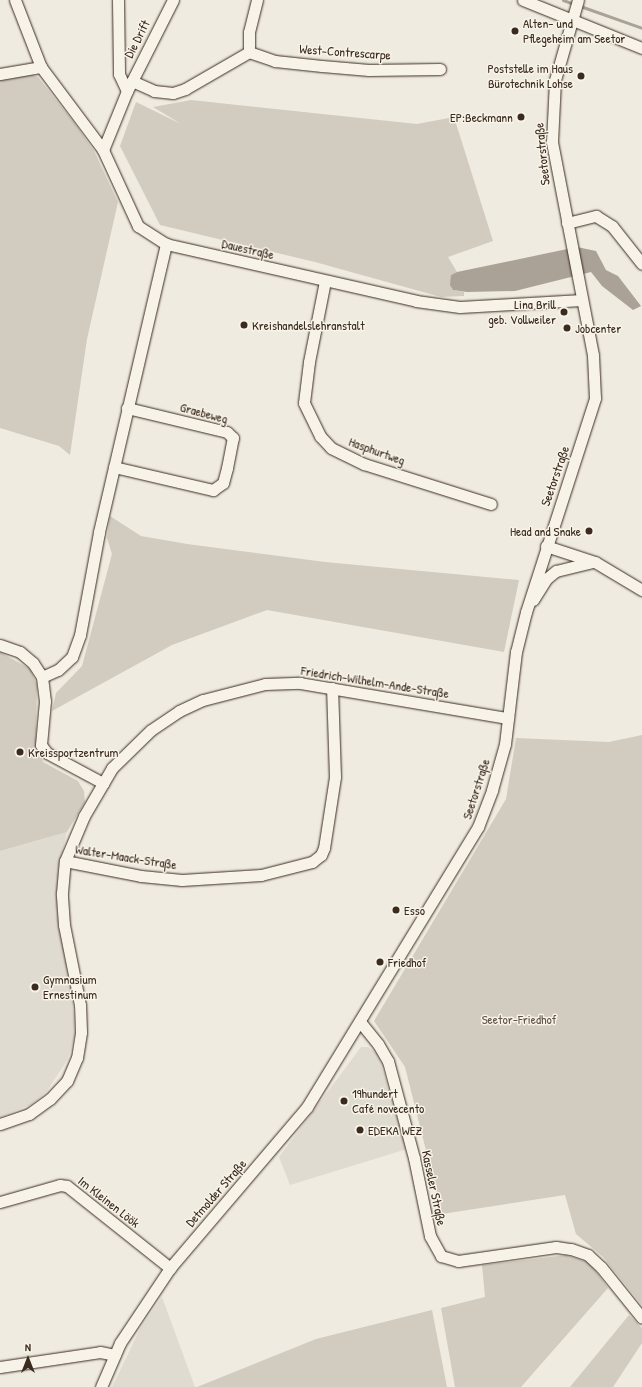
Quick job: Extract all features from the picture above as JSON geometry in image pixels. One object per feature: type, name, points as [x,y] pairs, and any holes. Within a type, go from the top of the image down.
[{"type":"street","name":"Dauestraße","points":[[15,0],[41,67],[103,150],[138,226],[166,244],[416,301],[460,307],[581,294]]},
{"type":"street","name":"Die Drift","points":[[118,0],[119,74],[129,86]]},
{"type":"street","name":"Die Drift","points":[[103,150],[129,86],[173,0]]},
{"type":"street","points":[[129,86],[173,93],[185,89],[249,52],[249,32],[257,0]]},
{"type":"street","points":[[523,0],[576,9],[642,48]]},
{"type":"street","name":"Seetorstraße","points":[[361,1023],[478,827],[492,790],[504,744],[516,652],[526,612],[546,546],[595,398],[593,361],[554,161],[552,122],[555,80],[576,9]]},
{"type":"street","name":"West-Contrescarpe","points":[[249,52],[275,61],[322,66],[369,70],[440,69]]},
{"type":"street","points":[[0,74],[41,67]]},
{"type":"street","points":[[567,222],[596,216],[612,226],[642,264]]},
{"type":"street","points":[[42,677],[58,670],[72,657],[80,635],[98,532],[166,244]]},
{"type":"street","name":"Hasphurtweg","points":[[326,281],[309,362],[304,403],[320,436],[331,448],[364,464],[491,504]]},
{"type":"street","name":"Graebeweg","points":[[114,467],[213,490],[224,483],[228,468],[233,438],[227,432],[127,408]]},
{"type":"street","points":[[546,546],[595,562],[642,590]]},
{"type":"street","points":[[526,612],[546,579],[556,571],[595,562]]},
{"type":"street","points":[[0,644],[20,652],[33,663],[42,677],[45,701],[41,745],[47,753],[102,783]]},
{"type":"street","name":"Friedrich-Wilhelm-Ande-Straße","points":[[0,1124],[29,1114],[50,1099],[67,1081],[77,1058],[81,1025],[80,1005],[64,925],[62,893],[65,861],[74,836],[102,783],[112,768],[151,730],[179,711],[203,700],[265,684],[300,684],[332,688],[508,718]]},
{"type":"street","name":"Walter-Maack-Straße","points":[[65,861],[141,876],[182,880],[261,875],[312,862],[321,855],[324,848],[335,777],[332,688]]},
{"type":"street","name":"Detmolder Straße","points":[[101,1387],[115,1355],[143,1306],[170,1268],[307,1107],[361,1023]]},
{"type":"street","name":"Kasseler Straße","points":[[361,1023],[378,1044],[388,1061],[414,1158],[430,1236],[441,1256],[458,1261],[556,1247],[570,1248],[588,1255],[602,1267],[642,1318]]},
{"type":"street","name":"Im Kleinen Löök","points":[[0,1202],[60,1185],[67,1186],[170,1268]]},
{"type":"street","points":[[0,1367],[100,1352],[115,1355]]},
{"type":"shaded area","points":[[577,247],[596,251],[606,270],[618,276],[641,306],[633,310],[602,286],[591,272],[515,291],[467,292],[453,290],[450,285],[451,275],[457,272]]},
{"type":"shaded area","name":"Gymnasium Ernestinum","points":[[67,832],[61,857],[75,1034],[68,1059],[47,1091],[32,1104],[0,1117],[0,851]]},
{"type":"shaded area","points":[[361,1047],[368,1047],[378,1054],[407,1149],[290,1185],[279,1157]]},
{"type":"shaded area","points":[[162,1297],[195,1387],[112,1387],[140,1329]]},
{"type":"green space","points":[[28,73],[38,77],[94,151],[118,202],[87,339],[70,455],[59,446],[0,428],[0,78]]},
{"type":"green space","points":[[191,100],[417,124],[454,117],[493,241],[448,257],[457,272],[451,275],[453,290],[464,292],[464,296],[441,297],[315,262],[160,225],[120,146],[136,102],[181,124],[153,107]]},
{"type":"green space","points":[[110,516],[141,536],[187,544],[325,562],[519,580],[504,652],[267,610],[172,645],[52,711],[56,693],[82,666],[112,554],[107,538]]},
{"type":"green space","name":"Kreissportzentrum","points":[[0,652],[30,669],[37,685],[36,742],[43,762],[78,781],[84,791],[85,802],[67,832],[0,851]]},
{"type":"green space","name":"Seetor-Friedhof","points":[[642,735],[642,1305],[603,1257],[576,1234],[565,1195],[442,1214],[405,1067],[374,1021],[506,799],[516,738],[609,742]]},
{"type":"green space","points":[[566,1255],[590,1263],[608,1288],[521,1387],[455,1387],[441,1308],[485,1297],[482,1265]]},
{"type":"green space","points":[[432,1310],[447,1387],[197,1387],[316,1339]]},
{"type":"green space","points":[[629,1315],[642,1328],[642,1343],[613,1387],[570,1387]]},
{"type":"waterway","points":[[563,0],[574,4]]},
{"type":"waterway","points":[[580,6],[642,28]]},
{"type":"place","name":"Alten- und Pflegeheim am Seetor","points":[[515,31]]},
{"type":"place","name":"Poststelle im Haus Bürotechnik Lohse","points":[[581,76]]},
{"type":"place","name":"EP:Beckmann","points":[[521,117]]},
{"type":"place","name":"Lina Brill geb. Vollweiler","points":[[564,312]]},
{"type":"place","name":"Kreishandelslehranstalt","points":[[244,325]]},
{"type":"place","name":"Jobcenter","points":[[567,328]]},
{"type":"place","name":"Head and Snake","points":[[589,531]]},
{"type":"place","name":"Kreissportzentrum","points":[[20,752]]},
{"type":"place","name":"Esso","points":[[396,910]]},
{"type":"place","name":"Friedhof","points":[[380,962]]},
{"type":"place","name":"Gymnasium Ernestinum","points":[[35,987]]},
{"type":"place","name":"19hundert Café novecento","points":[[344,1101]]},
{"type":"place","name":"EDEKA WEZ","points":[[360,1130]]}]
